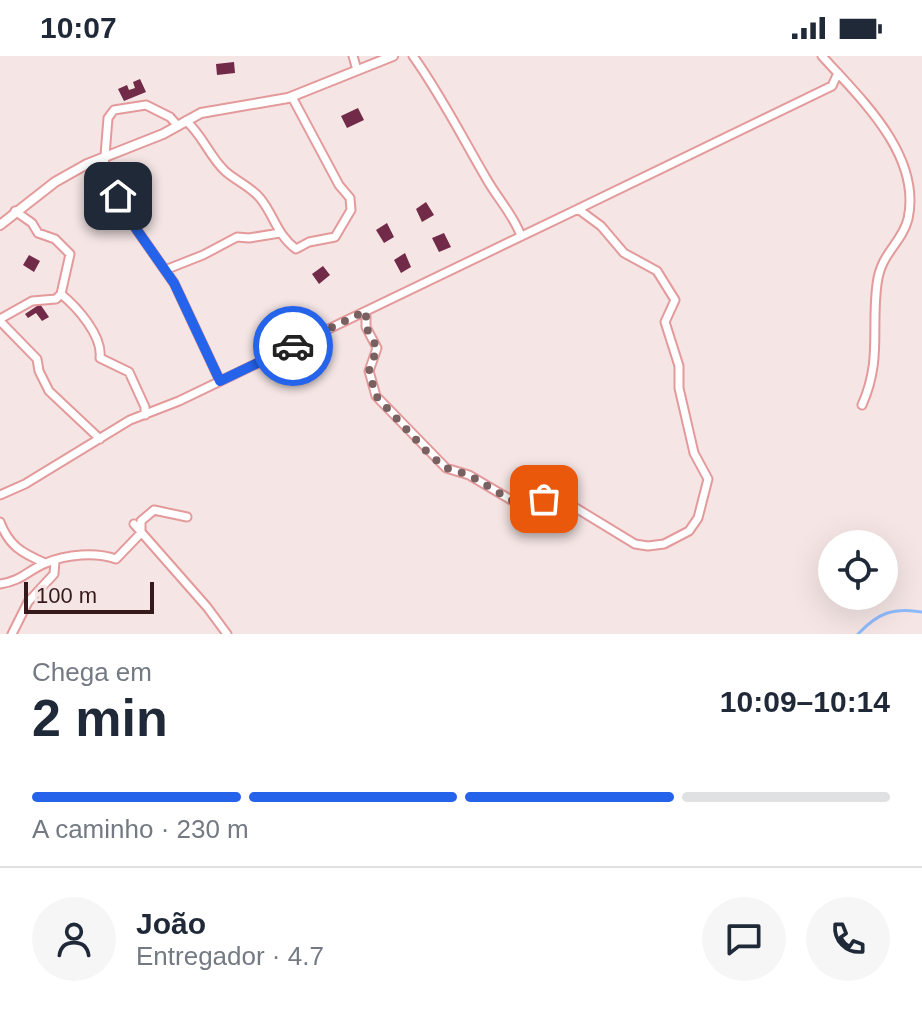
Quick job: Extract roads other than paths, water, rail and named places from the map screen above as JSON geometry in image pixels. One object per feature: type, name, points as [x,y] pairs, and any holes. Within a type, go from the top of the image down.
[{"type":"street","points":[[353,56],[357,70]]},
{"type":"street","points":[[0,225],[55,182],[201,113],[292,97],[393,56]]},
{"type":"street","points":[[413,56],[472,150],[487,181],[515,221],[521,236]]},
{"type":"street","points":[[822,56],[881,122],[905,169],[909,186],[908,221],[879,267],[875,298],[874,377],[862,405]]},
{"type":"street","points":[[0,495],[25,484],[145,415],[832,86],[838,73]]},
{"type":"street","points":[[220,381],[174,283],[132,223],[104,168],[108,118],[114,110],[146,105],[198,130],[201,142],[223,170],[257,194],[280,233],[296,249],[309,242],[335,237],[351,210],[350,198],[339,185],[292,97]]},
{"type":"street","points":[[366,311],[366,327],[377,348],[369,371],[376,396],[446,468],[469,475],[518,504],[531,506],[553,494],[635,544],[664,544],[682,537],[698,518],[708,479],[694,453],[679,388],[679,366],[665,322],[675,300],[657,271],[624,253],[601,226],[578,209]]},
{"type":"street","points":[[15,211],[32,223],[38,233],[55,239],[70,254],[61,294],[56,299],[32,301],[0,320],[37,359],[49,391],[100,439]]},
{"type":"street","points":[[165,270],[213,251],[237,237],[280,233]]},
{"type":"street","points":[[61,294],[77,307],[88,322],[101,351],[100,358],[129,372],[145,407],[145,415]]},
{"type":"street","points":[[0,584],[25,577],[45,563],[100,553],[116,559],[141,533],[141,521],[154,510],[187,517]]},
{"type":"street","points":[[0,522],[5,536],[18,551],[45,563]]},
{"type":"street","points":[[134,524],[227,634]]},
{"type":"street","points":[[12,634],[28,602],[54,574],[55,561]]},
{"type":"waterway","points":[[858,634],[887,613],[903,610],[922,612]]}]
